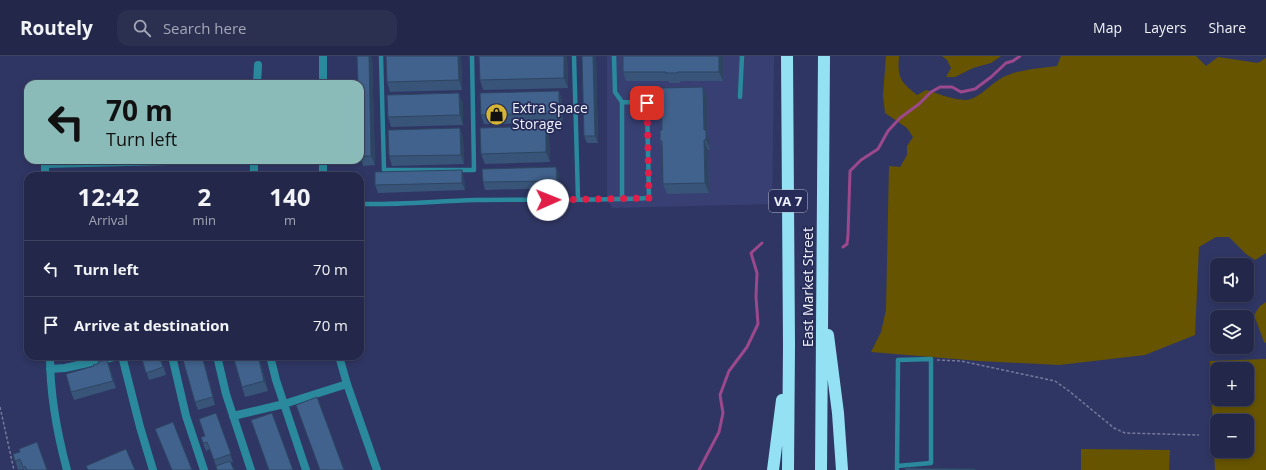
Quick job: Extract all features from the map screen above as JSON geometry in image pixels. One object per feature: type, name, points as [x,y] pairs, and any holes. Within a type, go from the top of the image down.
[{"type":"highway","name":"East Market Street","points":[[788,56],[788,470]]},
{"type":"highway","name":"East Market Street","points":[[821,470],[824,56]]},
{"type":"highway","points":[[822,286],[838,413],[842,470]]},
{"type":"highway","points":[[773,470],[789,345]]},
{"type":"street","points":[[323,56],[323,80]]},
{"type":"street","points":[[257,80],[258,65]]},
{"type":"street","points":[[50,360],[58,432],[67,470]]},
{"type":"street","points":[[50,369],[65,368],[101,360]]},
{"type":"street","points":[[123,360],[140,427],[153,470]]},
{"type":"street","points":[[173,360],[186,416],[204,470]]},
{"type":"street","points":[[218,360],[226,394],[251,470]]},
{"type":"street","points":[[271,360],[276,380],[306,470]]},
{"type":"street","points":[[340,360],[377,470]]},
{"type":"street","points":[[233,416],[284,404],[347,384]]},
{"type":"lane","points":[[381,56],[384,170],[474,170],[472,56]]},
{"type":"lane","points":[[574,56],[578,199]]},
{"type":"lane","points":[[614,56],[615,92],[622,102],[622,199]]},
{"type":"lane","points":[[740,97],[742,56]]},
{"type":"lane","points":[[364,204],[381,205],[474,200],[649,198],[647,103],[622,102]]},
{"type":"lane","points":[[931,359],[932,463],[897,468],[898,360],[931,359]]},
{"type":"path","points":[[931,359],[961,361],[1055,381],[1114,428],[1125,434],[1199,435]]},
{"type":"path","points":[[0,408],[14,470]]},
{"type":"shaded area","points":[[607,56],[774,56],[772,204],[612,208],[607,199]]},
{"type":"shaded area","points":[[886,56],[899,56],[899,70],[901,79],[907,87],[917,95],[926,90],[961,100],[971,99],[979,95],[996,81],[1013,73],[1057,66],[1061,56],[1196,56],[1206,66],[1218,57],[1258,63],[1266,58],[1266,253],[1255,260],[1246,254],[1229,237],[1216,237],[1199,247],[1195,335],[1145,355],[1059,365],[979,361],[871,352],[881,332],[886,310],[889,166],[900,167],[907,155],[907,146],[913,137],[907,128],[885,113],[883,95]]},
{"type":"shaded area","points":[[942,56],[1001,56],[991,63],[973,68],[955,77],[946,77],[951,68],[947,60]]},
{"type":"shaded area","points":[[1266,302],[1266,343],[1264,342],[1254,315],[1260,306]]},
{"type":"shaded area","points":[[1266,359],[1266,470],[1215,470],[1214,458],[1254,458],[1254,414],[1212,414],[1212,406],[1254,406],[1254,362],[1210,362]]},
{"type":"shaded area","points":[[1081,449],[1170,450],[1169,470],[1081,470]]},
{"type":"building","points":[[357,56],[369,56],[371,156],[364,156],[364,80],[358,80]]},
{"type":"building","points":[[386,56],[458,56],[459,80],[387,82]]},
{"type":"building","points":[[479,56],[564,56],[564,78],[480,80]]},
{"type":"building","points":[[582,56],[593,56],[595,136],[584,136]]},
{"type":"building","points":[[623,56],[719,56],[719,72],[623,72]]},
{"type":"building","points":[[703,87],[704,130],[706,130],[706,140],[704,140],[705,183],[663,184],[662,141],[660,141],[660,130],[662,130],[661,88]]},
{"type":"building","points":[[559,91],[559,113],[481,115],[480,93]]},
{"type":"building","points":[[459,93],[460,115],[388,117],[387,95]]},
{"type":"building","points":[[546,126],[546,152],[481,154],[480,128]]},
{"type":"building","points":[[460,128],[461,155],[389,156],[388,130]]},
{"type":"building","points":[[556,167],[557,181],[483,182],[482,169]]},
{"type":"building","points":[[462,170],[462,183],[375,185],[375,172]]},
{"type":"building","points":[[107,360],[113,381],[71,392],[66,374],[94,366],[93,365],[98,364],[98,362]]},
{"type":"building","points":[[142,360],[160,360],[163,367],[146,373]]},
{"type":"building","points":[[183,360],[203,360],[213,397],[195,402]]},
{"type":"building","points":[[234,360],[259,360],[264,381],[242,387]]},
{"type":"building","points":[[317,397],[344,470],[320,470],[296,405]]},
{"type":"building","points":[[216,413],[231,454],[214,460],[207,442],[203,443],[201,437],[205,436],[199,419]]},
{"type":"building","points":[[272,413],[293,470],[269,470],[251,420]]},
{"type":"building","points":[[173,422],[192,470],[172,470],[155,429]]},
{"type":"building","points":[[37,442],[47,470],[27,470],[25,466],[23,467],[20,459],[15,461],[13,454],[20,452],[19,449]]},
{"type":"building","points":[[126,449],[135,470],[88,470],[86,466]]},
{"type":"building","points":[[230,461],[234,470],[217,470],[216,466]]},
{"type":"building","points":[[905,468],[975,469],[975,470],[905,470]]},
{"type":"waterway","points":[[843,247],[847,244],[848,235],[850,171],[861,160],[878,149],[888,131],[900,118],[919,104],[931,92],[940,87],[952,87],[961,92],[975,89],[1006,63],[1013,61],[1020,56]]},
{"type":"waterway","points":[[699,470],[719,432],[723,413],[720,395],[729,371],[747,347],[758,324],[756,297],[757,273],[751,253],[762,243]]},
{"type":"place","name":"Extra Space Storage","points":[[497,115]]},
{"type":"route","points":[[548,200],[649,198],[647,103]]}]
